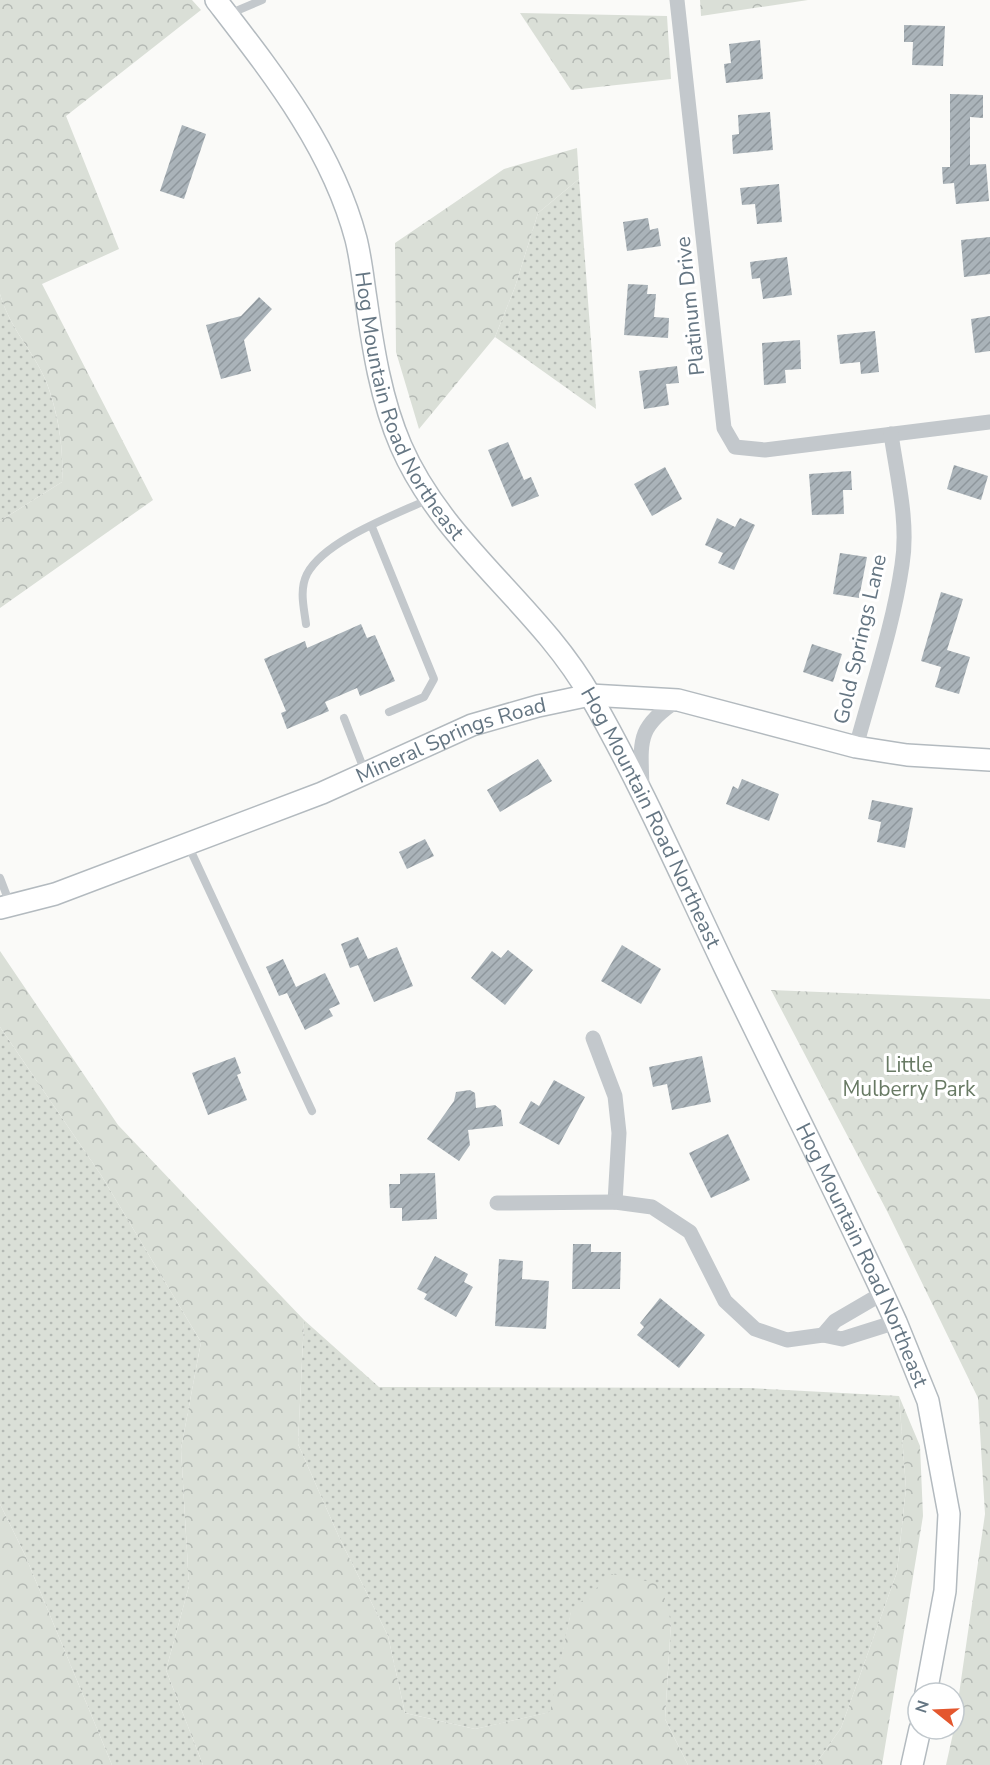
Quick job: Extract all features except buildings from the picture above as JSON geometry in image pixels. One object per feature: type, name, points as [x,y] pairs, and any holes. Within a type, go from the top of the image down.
[{"type":"street","name":"Platinum Drive","points":[[677,0],[724,428],[735,447],[751,450],[990,422]]},
{"type":"street","name":"Hog Mountain Road Northeast","points":[[222,8],[300,115],[335,177],[357,242],[379,379],[400,444],[430,498],[447,522],[485,567],[541,624],[590,695],[642,795],[896,1322],[928,1401],[949,1514],[945,1591],[928,1681]]},
{"type":"street","name":"Gold Springs Lane","points":[[856,747],[885,644],[903,564],[903,515],[891,434]]},
{"type":"street","name":"Mineral Springs Road","points":[[5,907],[55,894],[322,793],[472,725],[538,706],[590,695],[678,700],[856,747],[907,756],[990,760]]},
{"type":"street","points":[[642,795],[644,733],[654,717],[678,700]]},
{"type":"street","points":[[593,1038],[615,1096],[619,1133],[615,1202]]},
{"type":"street","points":[[497,1203],[615,1202],[652,1207],[690,1232],[725,1301],[755,1329],[787,1340],[823,1335],[842,1339],[896,1322]]},
{"type":"street","points":[[823,1335],[835,1321],[883,1293]]},
{"type":"street","points":[[912,1765],[917,1741]]},
{"type":"lane","points":[[222,8],[262,0]]},
{"type":"lane","points":[[306,624],[302,597],[307,575],[322,555],[430,498]]},
{"type":"lane","points":[[372,527],[434,679],[424,698],[389,712]]},
{"type":"lane","points":[[344,718],[365,773]]},
{"type":"lane","points":[[188,843],[312,1111]]},
{"type":"lane","points":[[0,878],[5,907]]},
{"type":"green space","points":[[0,0],[192,0],[201,10],[66,116],[119,249],[42,284],[153,500],[0,608],[0,521],[62,482],[62,456],[54,405],[46,381],[4,307],[0,294]]},
{"type":"green space","points":[[700,0],[808,0],[701,16]]},
{"type":"green space","points":[[520,13],[667,16],[671,79],[571,90]]},
{"type":"green space","points":[[577,148],[579,179],[538,213],[515,287],[495,337],[419,429],[396,352],[395,243],[504,169]]},
{"type":"green space","points":[[579,179],[596,409],[495,337],[515,287],[538,213]]},
{"type":"green space","points":[[0,294],[4,307],[46,381],[59,431],[62,482],[0,521]]},
{"type":"green space","points":[[0,951],[118,1125],[304,1320],[298,1444],[339,1537],[388,1636],[405,1713],[475,1729],[550,1712],[571,1611],[612,1574],[661,1584],[671,1622],[665,1719],[688,1765],[203,1765],[166,1670],[189,1586],[181,1449],[201,1342],[101,1175],[0,1027]]},
{"type":"green space","name":"Little Mulberry Park","points":[[771,990],[990,999],[990,1765],[946,1765],[951,1741],[966,1741],[966,1681],[961,1681],[985,1514],[978,1398],[888,1213]]},
{"type":"green space","points":[[0,1027],[101,1175],[201,1342],[181,1449],[189,1586],[166,1670],[203,1765],[112,1765],[25,1555],[0,1504]]},
{"type":"green space","points":[[304,1320],[379,1387],[749,1388],[899,1396],[906,1488],[897,1572],[841,1728],[815,1765],[688,1765],[665,1719],[671,1622],[571,1612],[551,1712],[475,1729],[405,1713],[388,1636],[339,1537],[298,1444]]},
{"type":"green space","points":[[899,1396],[920,1446],[923,1516],[882,1765],[815,1765],[841,1728],[897,1572],[906,1488]]},
{"type":"green space","points":[[0,1504],[25,1555],[112,1765],[0,1765]]}]
